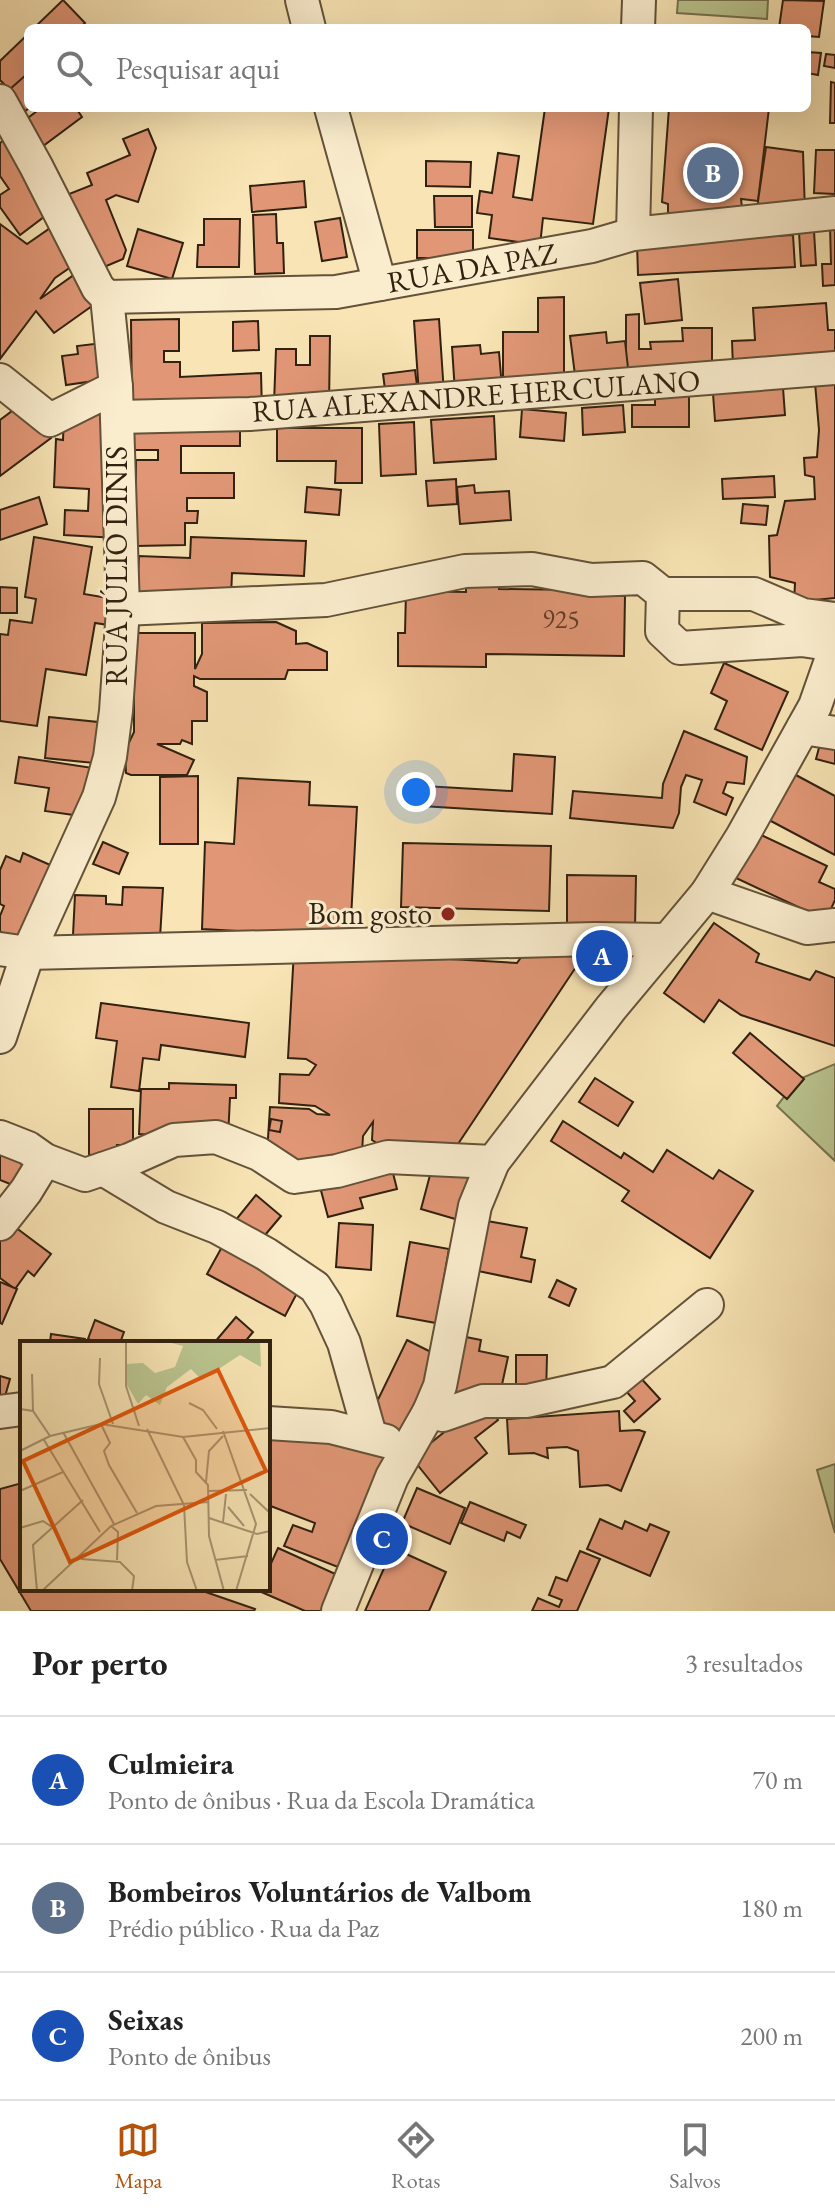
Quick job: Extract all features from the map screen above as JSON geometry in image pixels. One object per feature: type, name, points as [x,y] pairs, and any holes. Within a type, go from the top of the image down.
[{"type":"street","points":[[302,0],[308,24]]},
{"type":"street","points":[[638,24],[639,0]]},
{"type":"street","name":"RUA JÚLIO DINIS","points":[[0,101],[85,265],[107,297],[116,402],[123,609],[116,711],[110,757],[99,797],[14,951],[0,1037]]},
{"type":"street","points":[[332,112],[380,284]]},
{"type":"street","points":[[633,234],[636,112]]},
{"type":"street","name":"RUA DA PAZ","points":[[107,297],[336,292],[592,246],[633,234],[835,213]]},
{"type":"street","name":"RUA ALEXANDRE HERCULANO","points":[[116,402],[250,414],[835,368]]},
{"type":"street","points":[[0,380],[50,420],[116,402]]},
{"type":"street","points":[[123,609],[326,600],[465,571],[532,569],[591,580],[643,578],[663,594],[754,594],[803,615],[835,619]]},
{"type":"street","points":[[338,1611],[392,1477],[429,1412],[440,1386],[475,1206],[493,1162],[665,940],[707,893],[815,706],[835,647],[802,640],[766,645],[680,648],[662,631],[663,594]]},
{"type":"street","points":[[803,728],[835,733]]},
{"type":"street","points":[[707,893],[807,928],[835,925]]},
{"type":"street","points":[[14,951],[665,940]]},
{"type":"street","points":[[0,1137],[28,1148],[45,1160],[85,1175],[174,1140],[216,1137],[259,1154],[294,1177],[337,1171],[388,1157],[493,1162]]},
{"type":"street","points":[[0,1224],[45,1160]]},
{"type":"street","points":[[103,1169],[166,1207],[217,1227],[255,1248],[315,1287],[344,1343],[370,1435]]},
{"type":"street","points":[[429,1412],[443,1415],[483,1401],[527,1401],[613,1382],[707,1305]]},
{"type":"street","points":[[0,1412],[20,1409]]},
{"type":"street","points":[[270,1423],[331,1427],[370,1435],[407,1450]]},
{"type":"green space","points":[[678,0],[768,0],[767,19],[677,13]]},
{"type":"green space","points":[[835,1064],[835,1161],[777,1106],[797,1080]]},
{"type":"green space","points":[[835,1464],[835,1533],[817,1470]]},
{"type":"building","points":[[63,0],[85,23],[84,24],[38,24]]},
{"type":"building","points":[[783,0],[824,1],[819,37],[811,36],[811,24],[780,24]]},
{"type":"building","points":[[24,38],[24,81],[12,92],[0,80],[0,61]]},
{"type":"building","points":[[811,52],[821,53],[818,75],[811,74]]},
{"type":"building","points":[[826,54],[835,55],[835,68],[824,66]]},
{"type":"building","points":[[24,77],[24,112],[18,117],[1,97]]},
{"type":"building","points":[[831,82],[835,83],[835,123],[830,123]]},
{"type":"building","points":[[36,112],[79,112],[82,117],[39,149],[20,124]]},
{"type":"building","points":[[544,112],[608,112],[593,224],[543,218],[540,245],[489,238],[492,215],[477,213],[480,191],[492,193],[498,153],[519,156],[513,197],[532,200]]},
{"type":"building","points":[[669,112],[769,112],[758,201],[741,199],[742,208],[728,207],[728,211],[715,212],[715,209],[702,211],[700,215],[668,219],[668,204],[662,202]]},
{"type":"building","points":[[148,129],[156,148],[138,202],[116,195],[106,200],[126,250],[123,259],[90,273],[59,198],[92,185],[87,173],[130,155],[123,139]]},
{"type":"building","points":[[7,138],[57,207],[20,235],[0,207],[0,195],[9,189],[0,176],[0,143]]},
{"type":"building","points":[[766,147],[803,152],[805,212],[759,214]]},
{"type":"building","points":[[816,150],[835,150],[835,194],[814,193]]},
{"type":"building","points":[[426,161],[471,162],[470,187],[426,186]]},
{"type":"building","points":[[304,181],[306,207],[252,212],[250,186]]},
{"type":"building","points":[[434,196],[472,196],[472,227],[435,227]]},
{"type":"building","points":[[276,214],[277,243],[283,243],[284,273],[255,274],[253,215]]},
{"type":"building","points":[[340,218],[347,257],[322,261],[315,222]]},
{"type":"building","points":[[204,219],[240,219],[239,267],[197,267],[198,245],[204,245]]},
{"type":"building","points":[[0,224],[27,244],[56,224],[81,260],[55,278],[40,299],[78,272],[99,301],[54,333],[36,311],[0,359]]},
{"type":"building","points":[[830,226],[835,226],[835,285],[823,286],[822,264],[831,264]]},
{"type":"building","points":[[138,229],[183,243],[172,279],[127,266]]},
{"type":"building","points":[[417,230],[473,230],[473,258],[417,258]]},
{"type":"building","points":[[814,231],[816,265],[801,266],[799,232]]},
{"type":"building","points":[[793,235],[795,267],[638,275],[637,243]]},
{"type":"building","points":[[678,279],[682,320],[645,324],[640,283]]},
{"type":"building","points":[[564,297],[564,386],[503,386],[503,332],[538,332],[538,298]]},
{"type":"building","points":[[826,303],[828,330],[835,330],[835,362],[733,368],[732,341],[755,340],[753,308]]},
{"type":"building","points":[[639,314],[639,349],[651,349],[650,342],[683,341],[682,328],[712,328],[712,374],[626,375],[626,315]]},
{"type":"building","points":[[179,319],[179,351],[164,351],[164,362],[180,362],[180,377],[261,373],[262,410],[132,412],[131,320]]},
{"type":"building","points":[[439,319],[444,394],[419,395],[414,321]]},
{"type":"building","points":[[258,321],[259,350],[233,351],[233,322]]},
{"type":"building","points":[[606,332],[607,343],[625,341],[629,377],[576,383],[570,336]]},
{"type":"building","points":[[310,336],[330,336],[329,405],[274,404],[276,349],[296,349],[296,365],[310,365]]},
{"type":"building","points":[[102,343],[108,379],[66,385],[62,356],[78,354],[77,346]]},
{"type":"building","points":[[480,345],[481,354],[499,352],[502,388],[455,392],[452,347]]},
{"type":"building","points":[[835,369],[835,598],[794,602],[795,583],[770,577],[769,536],[777,535],[785,501],[815,499],[814,477],[805,475],[804,458],[817,457],[819,430],[814,371]]},
{"type":"building","points":[[415,370],[418,393],[386,397],[383,374]]},
{"type":"building","points":[[782,374],[785,415],[715,421],[712,380]]},
{"type":"building","points":[[655,387],[689,387],[689,427],[632,427],[632,405],[655,405]]},
{"type":"building","points":[[24,402],[51,438],[0,476],[0,420]]},
{"type":"building","points":[[623,405],[625,432],[583,435],[582,408]]},
{"type":"building","points":[[522,409],[566,413],[564,441],[520,437]]},
{"type":"building","points":[[64,413],[114,415],[117,538],[64,535],[65,510],[88,511],[89,489],[54,487],[56,439],[63,440]]},
{"type":"building","points":[[494,416],[496,459],[434,463],[431,420]]},
{"type":"building","points":[[134,421],[240,421],[240,446],[181,446],[181,473],[234,473],[234,498],[187,498],[187,511],[198,511],[197,523],[185,523],[185,545],[136,546],[136,460],[158,460],[158,450],[134,450]]},
{"type":"building","points":[[414,422],[416,474],[381,476],[379,424]]},
{"type":"building","points":[[277,428],[362,428],[362,483],[335,483],[336,461],[277,461]]},
{"type":"building","points":[[774,476],[775,497],[723,499],[722,479]]},
{"type":"building","points":[[456,479],[457,504],[428,506],[426,481]]},
{"type":"building","points":[[474,485],[475,493],[509,491],[511,520],[460,524],[457,487]]},
{"type":"building","points":[[307,487],[341,490],[339,515],[305,512]]},
{"type":"building","points":[[39,497],[47,524],[0,540],[0,510]]},
{"type":"building","points":[[743,504],[768,506],[766,525],[741,523]]},
{"type":"building","points":[[34,537],[92,547],[84,594],[120,600],[115,626],[95,623],[86,675],[46,669],[37,726],[0,721],[0,634],[8,635],[10,620],[32,623],[36,599],[25,597]]},
{"type":"building","points":[[191,537],[306,541],[304,576],[232,573],[231,597],[137,593],[139,556],[190,558]]},
{"type":"building","points":[[466,577],[499,578],[499,589],[582,590],[582,595],[625,596],[624,656],[486,654],[486,667],[398,666],[398,633],[405,633],[406,591],[466,592]]},
{"type":"building","points":[[0,587],[17,588],[17,613],[0,613]]},
{"type":"building","points":[[276,622],[296,631],[296,644],[307,643],[327,652],[327,670],[288,670],[285,679],[200,679],[194,676],[194,686],[207,692],[207,721],[192,721],[192,744],[182,740],[180,744],[157,744],[194,760],[187,775],[126,773],[125,751],[134,732],[134,633],[195,633],[195,669],[202,654],[202,623]]},
{"type":"building","points":[[724,663],[788,692],[762,750],[715,729],[727,701],[711,693]]},
{"type":"building","points":[[49,717],[98,722],[94,763],[45,758]]},
{"type":"building","points":[[824,729],[835,732],[835,764],[816,759]]},
{"type":"building","points":[[684,731],[747,757],[744,784],[727,782],[723,793],[733,798],[726,815],[694,802],[702,780],[686,775],[673,828],[570,818],[573,791],[662,798],[663,784]]},
{"type":"building","points":[[514,754],[555,757],[552,814],[406,805],[407,785],[512,791]]},
{"type":"building","points":[[19,757],[93,768],[88,817],[45,811],[49,788],[15,783]]},
{"type":"building","points":[[794,774],[835,796],[835,855],[769,820]]},
{"type":"building","points":[[198,776],[198,844],[160,844],[160,777]]},
{"type":"building","points":[[238,778],[310,782],[309,805],[357,807],[350,937],[202,929],[205,842],[234,844]]},
{"type":"building","points":[[757,833],[827,866],[819,882],[835,889],[835,900],[826,920],[736,878]]},
{"type":"building","points":[[103,842],[128,853],[119,874],[93,864]]},
{"type":"building","points":[[403,843],[551,846],[549,911],[401,907]]},
{"type":"building","points":[[23,853],[64,871],[32,946],[0,932],[0,916],[4,906],[0,904],[0,870],[6,856],[20,862]]},
{"type":"building","points":[[567,875],[636,876],[635,927],[567,927]]},
{"type":"building","points":[[123,887],[163,888],[160,938],[73,935],[75,895],[106,896],[106,904],[122,905]]},
{"type":"building","points":[[714,923],[759,954],[756,962],[810,980],[816,971],[835,978],[835,1046],[741,1015],[719,1000],[704,1022],[664,993]]},
{"type":"building","points":[[527,949],[586,952],[452,1153],[386,1149],[372,1140],[373,1122],[363,1136],[361,1170],[285,1165],[267,1154],[270,1107],[309,1109],[317,1114],[330,1115],[315,1106],[279,1103],[280,1074],[309,1075],[316,1065],[306,1059],[288,1058],[294,950],[517,963]]},
{"type":"building","points":[[101,1003],[249,1023],[245,1057],[161,1045],[159,1060],[143,1058],[139,1091],[111,1087],[117,1041],[96,1038]]},
{"type":"building","points":[[750,1033],[804,1079],[787,1099],[733,1053]]},
{"type":"building","points":[[595,1078],[633,1102],[618,1126],[579,1102]]},
{"type":"building","points":[[169,1083],[236,1085],[236,1098],[230,1098],[228,1137],[139,1134],[141,1089],[169,1089]]},
{"type":"building","points":[[89,1109],[133,1109],[133,1145],[117,1145],[118,1155],[89,1155]]},
{"type":"building","points":[[271,1119],[282,1121],[280,1132],[269,1130]]},
{"type":"building","points":[[563,1121],[621,1158],[624,1153],[653,1172],[667,1150],[713,1179],[719,1170],[753,1191],[710,1258],[622,1201],[629,1191],[551,1141]]},
{"type":"building","points":[[0,1153],[24,1163],[15,1186],[0,1180]]},
{"type":"building","points":[[434,1160],[475,1172],[462,1221],[421,1209]]},
{"type":"building","points":[[391,1165],[397,1189],[360,1198],[363,1208],[328,1217],[319,1183]]},
{"type":"building","points":[[256,1195],[281,1216],[255,1247],[231,1226]]},
{"type":"building","points":[[487,1221],[527,1228],[521,1257],[535,1260],[531,1282],[478,1271]]},
{"type":"building","points":[[339,1223],[373,1225],[371,1270],[336,1267]]},
{"type":"building","points":[[11,1224],[51,1254],[34,1276],[28,1271],[15,1289],[0,1278],[0,1238]]},
{"type":"building","points":[[228,1236],[305,1278],[285,1316],[207,1274]]},
{"type":"building","points":[[410,1242],[449,1249],[436,1323],[397,1316]]},
{"type":"building","points":[[557,1280],[576,1289],[569,1306],[549,1297]]},
{"type":"building","points":[[0,1282],[17,1289],[2,1324],[0,1323]]},
{"type":"building","points":[[236,1317],[253,1332],[246,1341],[216,1341]]},
{"type":"building","points":[[95,1320],[124,1332],[121,1341],[88,1339]]},
{"type":"building","points":[[51,1334],[86,1341],[50,1341]]},
{"type":"building","points":[[466,1337],[481,1340],[479,1351],[508,1357],[498,1403],[454,1394]]},
{"type":"building","points":[[407,1340],[441,1357],[403,1435],[369,1418]]},
{"type":"building","points":[[516,1355],[547,1355],[546,1396],[516,1396]]},
{"type":"building","points":[[638,1375],[660,1399],[634,1422],[624,1411],[635,1401],[624,1389]]},
{"type":"building","points":[[0,1376],[10,1379],[0,1414]]},
{"type":"building","points":[[483,1401],[498,1420],[475,1438],[487,1453],[440,1493],[412,1458]]},
{"type":"building","points":[[619,1411],[620,1431],[645,1432],[621,1491],[608,1485],[580,1487],[578,1451],[567,1447],[547,1448],[548,1458],[534,1453],[509,1454],[507,1419]]},
{"type":"building","points":[[270,1426],[387,1450],[386,1460],[343,1569],[284,1546],[293,1525],[312,1532],[315,1523],[270,1506]]},
{"type":"building","points":[[20,1484],[20,1591],[203,1591],[255,1609],[31,1611],[0,1559],[0,1489]]},
{"type":"building","points":[[417,1488],[465,1508],[450,1544],[402,1523]]},
{"type":"building","points":[[470,1502],[526,1525],[520,1538],[507,1532],[504,1541],[461,1523]]},
{"type":"building","points":[[600,1519],[622,1529],[625,1521],[647,1531],[650,1524],[669,1532],[650,1576],[587,1549]]},
{"type":"building","points":[[278,1548],[342,1577],[327,1611],[305,1611],[259,1591],[270,1591],[270,1566]]},
{"type":"building","points":[[393,1548],[446,1572],[429,1611],[365,1611]]},
{"type":"building","points":[[580,1551],[600,1559],[577,1611],[532,1611],[538,1598],[559,1607],[562,1600],[549,1595],[556,1577],[567,1581]]},
{"type":"place","name":"Bombeiros Voluntários de Valbom","points":[[713,173]]},
{"type":"place","name":"Bom gosto","points":[[448,914]]},
{"type":"place","name":"Culmieira","points":[[602,956]]},
{"type":"place","name":"Seixas","points":[[382,1539]]}]
